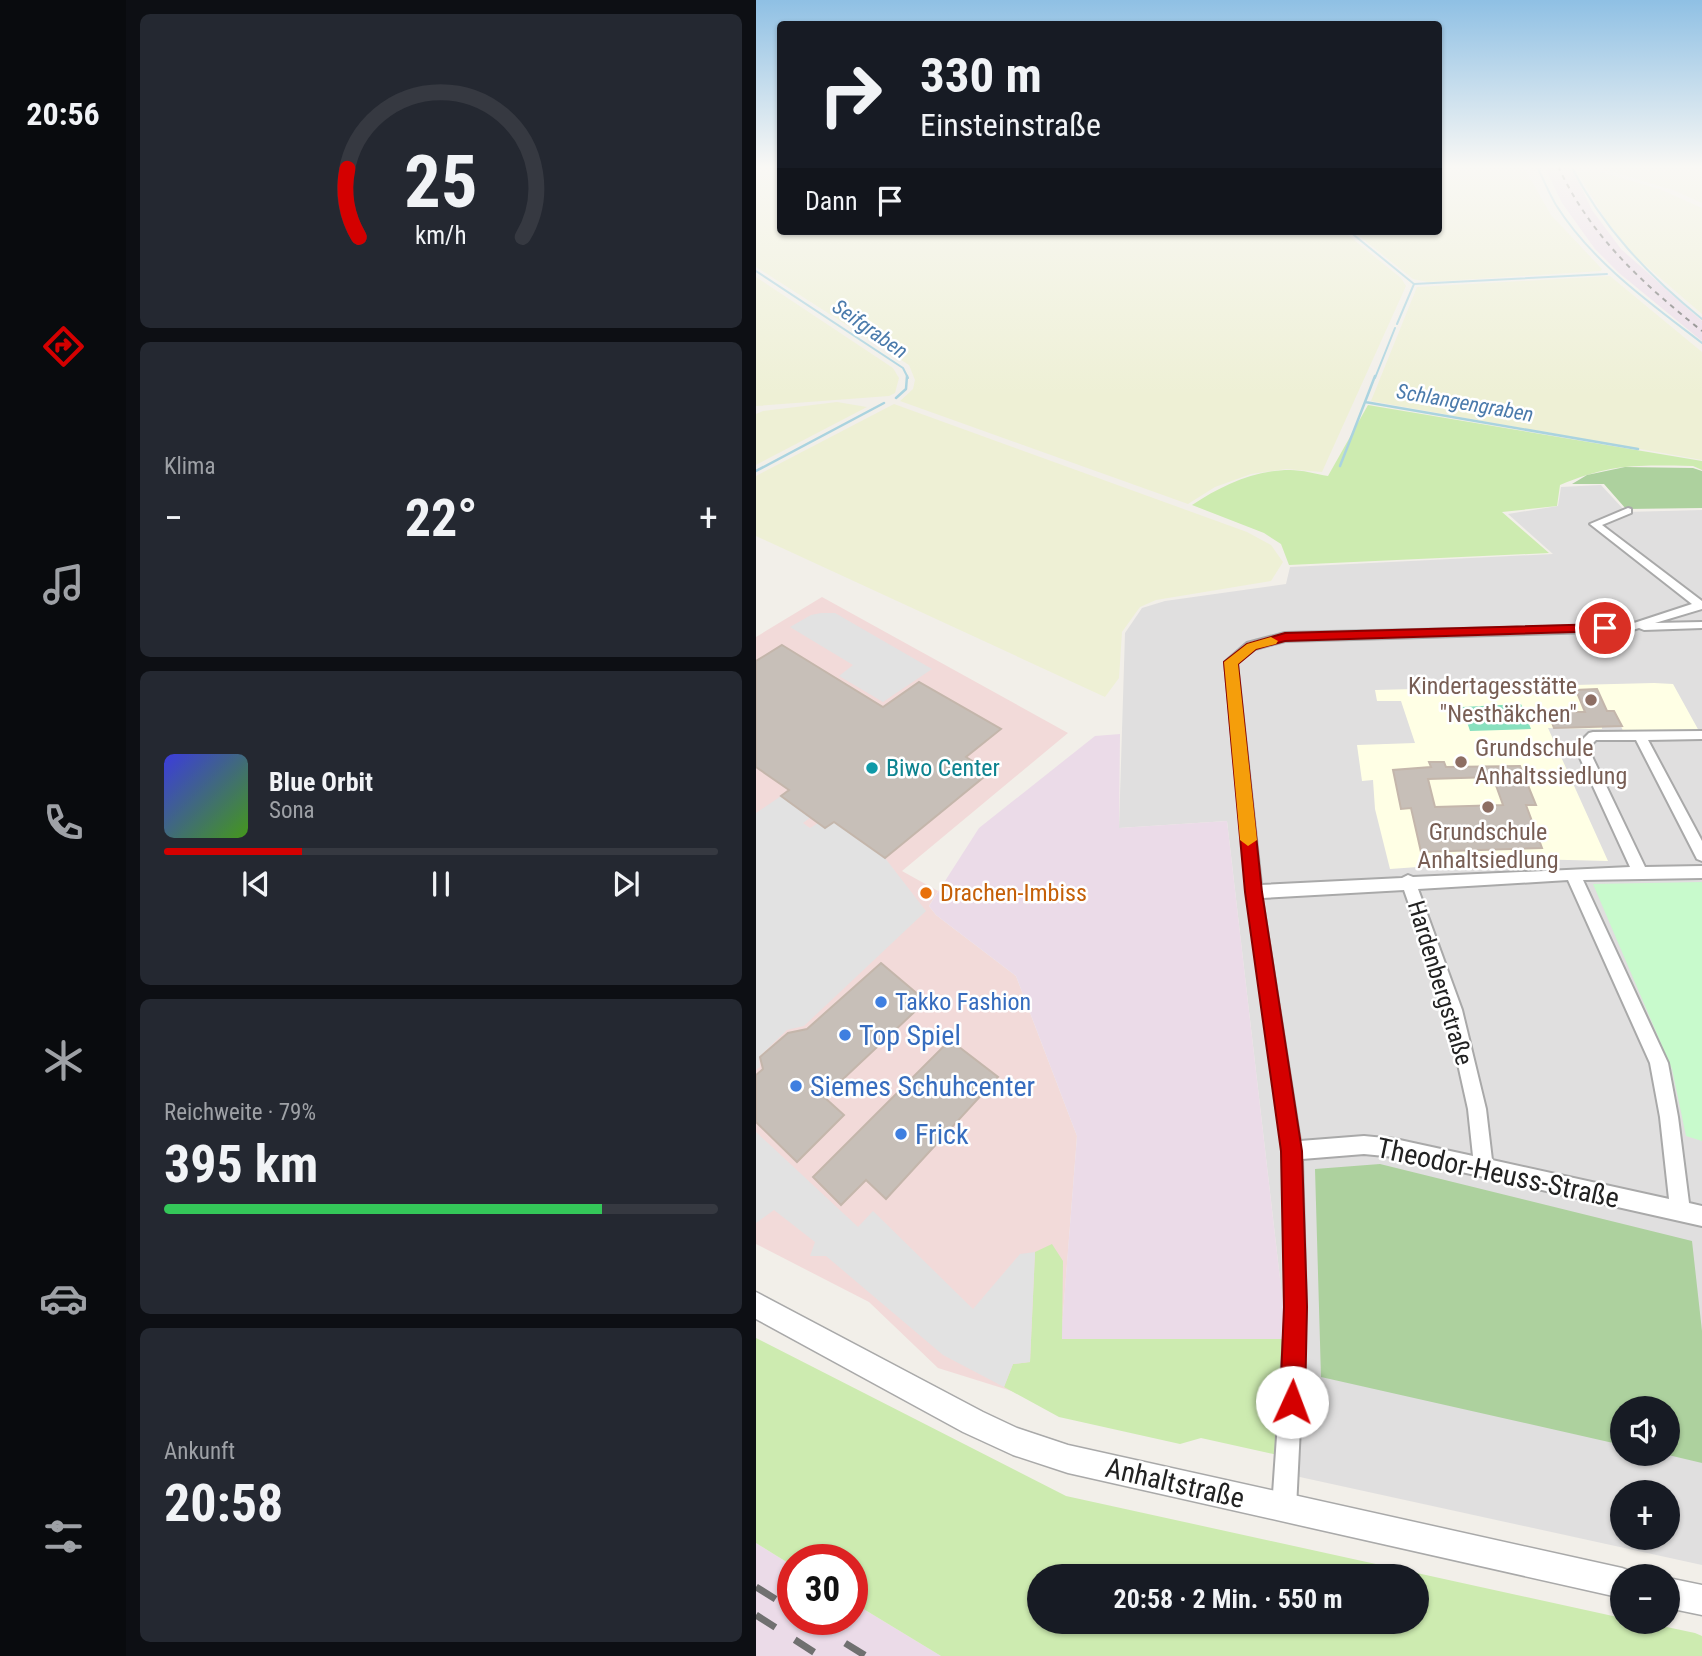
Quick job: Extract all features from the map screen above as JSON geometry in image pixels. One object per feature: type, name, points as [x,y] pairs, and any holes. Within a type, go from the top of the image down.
[{"type":"street","points":[[1628,511],[1595,524],[1701,605]]},
{"type":"street","points":[[1629,628],[1701,605]]},
{"type":"street","points":[[1284,1508],[1296,1307],[1292,1151],[1254,892],[1231,662],[1251,646],[1285,637],[1702,625]]},
{"type":"street","points":[[1640,872],[1581,747],[1593,736],[1702,735]]},
{"type":"street","points":[[1640,736],[1702,855]]},
{"type":"street","points":[[1254,892],[1408,881],[1702,872]]},
{"type":"street","points":[[1573,874],[1658,1063],[1669,1117],[1680,1211]]},
{"type":"street","name":"Hardenbergstraße","points":[[1408,881],[1454,1010],[1477,1109],[1485,1167]]},
{"type":"street","name":"Theodor-Heuss-Straße","points":[[1292,1151],[1375,1146],[1395,1148],[1702,1216]]},
{"type":"street","name":"Anhaltstraße","points":[[756,1305],[973,1422],[1013,1441],[1068,1459],[1610,1580]]},
{"type":"street","points":[[1680,1595],[1702,1600]]},
{"type":"shaded area","points":[[756,243],[1358,243],[1401,278],[1406,286],[1322,472],[1286,469],[1251,474],[1215,487],[1188,504],[900,401],[913,389],[915,380],[909,365],[756,267]]},
{"type":"shaded area","points":[[1368,243],[1578,243],[1602,269],[1428,282],[1413,279]]},
{"type":"shaded area","points":[[1591,243],[1617,243],[1702,321],[1702,341],[1619,273]]},
{"type":"shaded area","points":[[1623,243],[1702,243],[1702,314]]},
{"type":"shaded area","points":[[1610,276],[1702,352],[1702,460],[1371,401],[1417,287]]},
{"type":"shaded area","points":[[756,277],[893,368],[899,378],[895,393],[889,396],[756,406]]},
{"type":"shaded area","points":[[837,402],[867,407],[756,465],[756,414]]},
{"type":"shaded area","points":[[894,404],[1247,532],[1271,545],[1283,562],[1271,581],[1156,600],[1140,607],[1122,632],[1119,678],[1105,697],[756,536],[756,476]]},
{"type":"shaded area","points":[[1601,485],[1626,512],[1702,510],[1702,1565],[1633,1550],[1680,1550],[1680,1480],[1610,1480],[1610,1545],[1277,1472],[1287,1339],[1227,821],[1119,828],[1125,633],[1142,608],[1165,601],[1286,584],[1290,567],[1553,554],[1508,514],[1558,506],[1561,487]]},
{"type":"shaded area","points":[[822,597],[1068,733],[902,871],[938,891],[929,906],[936,915],[1016,976],[1077,1136],[1056,1405],[938,1368],[869,1302],[756,1244],[756,637]]},
{"type":"shaded area","points":[[835,613],[932,669],[883,702],[839,676],[853,665],[790,627],[811,615]]},
{"type":"shaded area","name":"Grundschule Anhaltssiedlung","points":[[1673,684],[1699,731],[1638,734],[1623,731],[1621,726],[1602,729],[1548,728],[1608,861],[1529,859],[1390,869],[1375,809],[1373,780],[1362,781],[1357,745],[1415,743],[1401,701],[1377,701],[1375,690]]},
{"type":"shaded area","points":[[1120,734],[1119,828],[1227,821],[1287,1339],[1061,1339],[1077,1136],[1016,976],[936,915],[929,906],[979,828],[1095,736]]},
{"type":"shaded area","points":[[781,796],[811,817],[803,823],[810,828],[818,823],[825,828],[834,822],[885,858],[926,911],[804,1026],[787,1030],[759,1057],[760,1067],[756,1070],[756,813]]},
{"type":"shaded area","points":[[756,1132],[858,1227],[873,1211],[973,1309],[1020,1254],[1035,1252],[1030,1362],[1013,1364],[1004,1387],[943,1355],[826,1256],[810,1256],[815,1242],[774,1210],[756,1223]]},
{"type":"shaded area","points":[[756,1543],[777,1556],[777,1635],[868,1635],[868,1612],[941,1656],[756,1656]]},
{"type":"green space","points":[[1368,405],[1702,461],[1702,470],[1693,466],[1610,469],[1560,485],[1557,506],[1502,512],[1549,553],[1289,565],[1281,544],[1264,533],[1192,505],[1226,486],[1264,473],[1295,470],[1328,476]]},
{"type":"green space","points":[[1625,467],[1693,468],[1702,471],[1702,508],[1626,509],[1604,484],[1572,484],[1587,475]]},
{"type":"green space","points":[[1521,704],[1531,729],[1470,731],[1462,707]]},
{"type":"green space","points":[[1702,882],[1702,1141],[1686,1136],[1672,1069],[1593,884]]},
{"type":"green space","points":[[1380,1164],[1692,1241],[1702,1331],[1702,1463],[1680,1458],[1680,1396],[1610,1396],[1610,1442],[1321,1377],[1315,1169]]},
{"type":"green space","points":[[1052,1244],[1063,1261],[1062,1339],[1287,1339],[1278,1455],[1201,1438],[1180,1444],[1059,1417],[1004,1387],[1013,1364],[1030,1362],[1035,1252]]},
{"type":"green space","points":[[756,1338],[1066,1496],[1376,1564],[1027,1564],[1027,1634],[1429,1634],[1429,1576],[1610,1615],[1610,1634],[1680,1634],[1680,1630],[1695,1633],[1702,1636],[1702,1656],[941,1656],[868,1612],[868,1544],[777,1544],[777,1556],[756,1543]]},
{"type":"building","name":"Biwo Center","points":[[782,645],[883,707],[919,682],[1001,729],[966,757],[990,772],[885,858],[834,822],[825,828],[781,796],[789,790],[756,767],[756,661]]},
{"type":"building","name":"Kindertagesstätte \"Nesthäkchen\"","points":[[1597,689],[1607,711],[1614,711],[1622,726],[1554,728],[1548,712],[1585,712],[1576,690]]},
{"type":"building","name":"Grundschule Anhaltsiedlung","points":[[1429,762],[1444,762],[1446,767],[1520,766],[1536,805],[1526,805],[1542,848],[1421,852],[1411,808],[1401,809],[1393,770],[1431,767]],"holes":[[[1493,777],[1503,805],[1435,807],[1428,779]]]},
{"type":"building","points":[[881,963],[926,1001],[824,1097],[844,1115],[797,1162],[756,1122],[756,1075],[763,1069],[760,1057],[788,1033],[807,1029]]},
{"type":"building","name":"Frick","points":[[950,1040],[998,1077],[886,1199],[866,1180],[841,1205],[813,1177]]},
{"type":"waterway","name":"Schlangengraben","points":[[1364,243],[1414,284]]},
{"type":"waterway","points":[[1585,243],[1623,280],[1702,343]]},
{"type":"waterway","points":[[1623,243],[1645,268],[1702,319]]},
{"type":"waterway","name":"Seifgraben","points":[[756,271],[903,368],[907,376]]},
{"type":"waterway","points":[[1414,284],[1607,274]]},
{"type":"waterway","name":"Schlangengraben","points":[[1397,324],[1414,284]]},
{"type":"waterway","name":"Schlangengraben","points":[[1375,378],[1395,328]]},
{"type":"waterway","name":"Seifgraben","points":[[896,398],[906,389],[907,376]]},
{"type":"waterway","name":"Schlangengraben","points":[[1365,402],[1375,376]]},
{"type":"waterway","points":[[1340,466],[1365,402]]},
{"type":"waterway","name":"Schlangengraben","points":[[1365,402],[1638,449]]},
{"type":"waterway","name":"Seifgraben","points":[[756,471],[884,403]]},
{"type":"railway","points":[[1608,243],[1639,277],[1702,331]]},
{"type":"railway","points":[[756,1587],[777,1600]]},
{"type":"railway","points":[[756,1615],[820,1656]]},
{"type":"railway","points":[[832,1635],[866,1656]]},
{"type":"slow traffic","points":[[1248,840],[1231,662],[1251,646],[1271,641]]},
{"type":"place","name":"Kindertagesstätte \"Nesthäkchen\"","points":[[1591,700]]},
{"type":"place","name":"Grundschule Anhaltssiedlung","points":[[1461,762]]},
{"type":"place","name":"Biwo Center","points":[[872,768]]},
{"type":"place","name":"Grundschule Anhaltsiedlung","points":[[1488,807]]},
{"type":"place","name":"Drachen-Imbiss","points":[[926,893]]},
{"type":"place","name":"Takko Fashion","points":[[881,1002]]},
{"type":"place","name":"Top Spiel","points":[[845,1035]]},
{"type":"place","name":"Siemes Schuhcenter","points":[[796,1086]]},
{"type":"place","name":"Frick","points":[[901,1134]]},
{"type":"route","points":[[1292,1402],[1296,1307],[1292,1151],[1254,892],[1231,662],[1251,646],[1285,637],[1605,628]]}]
